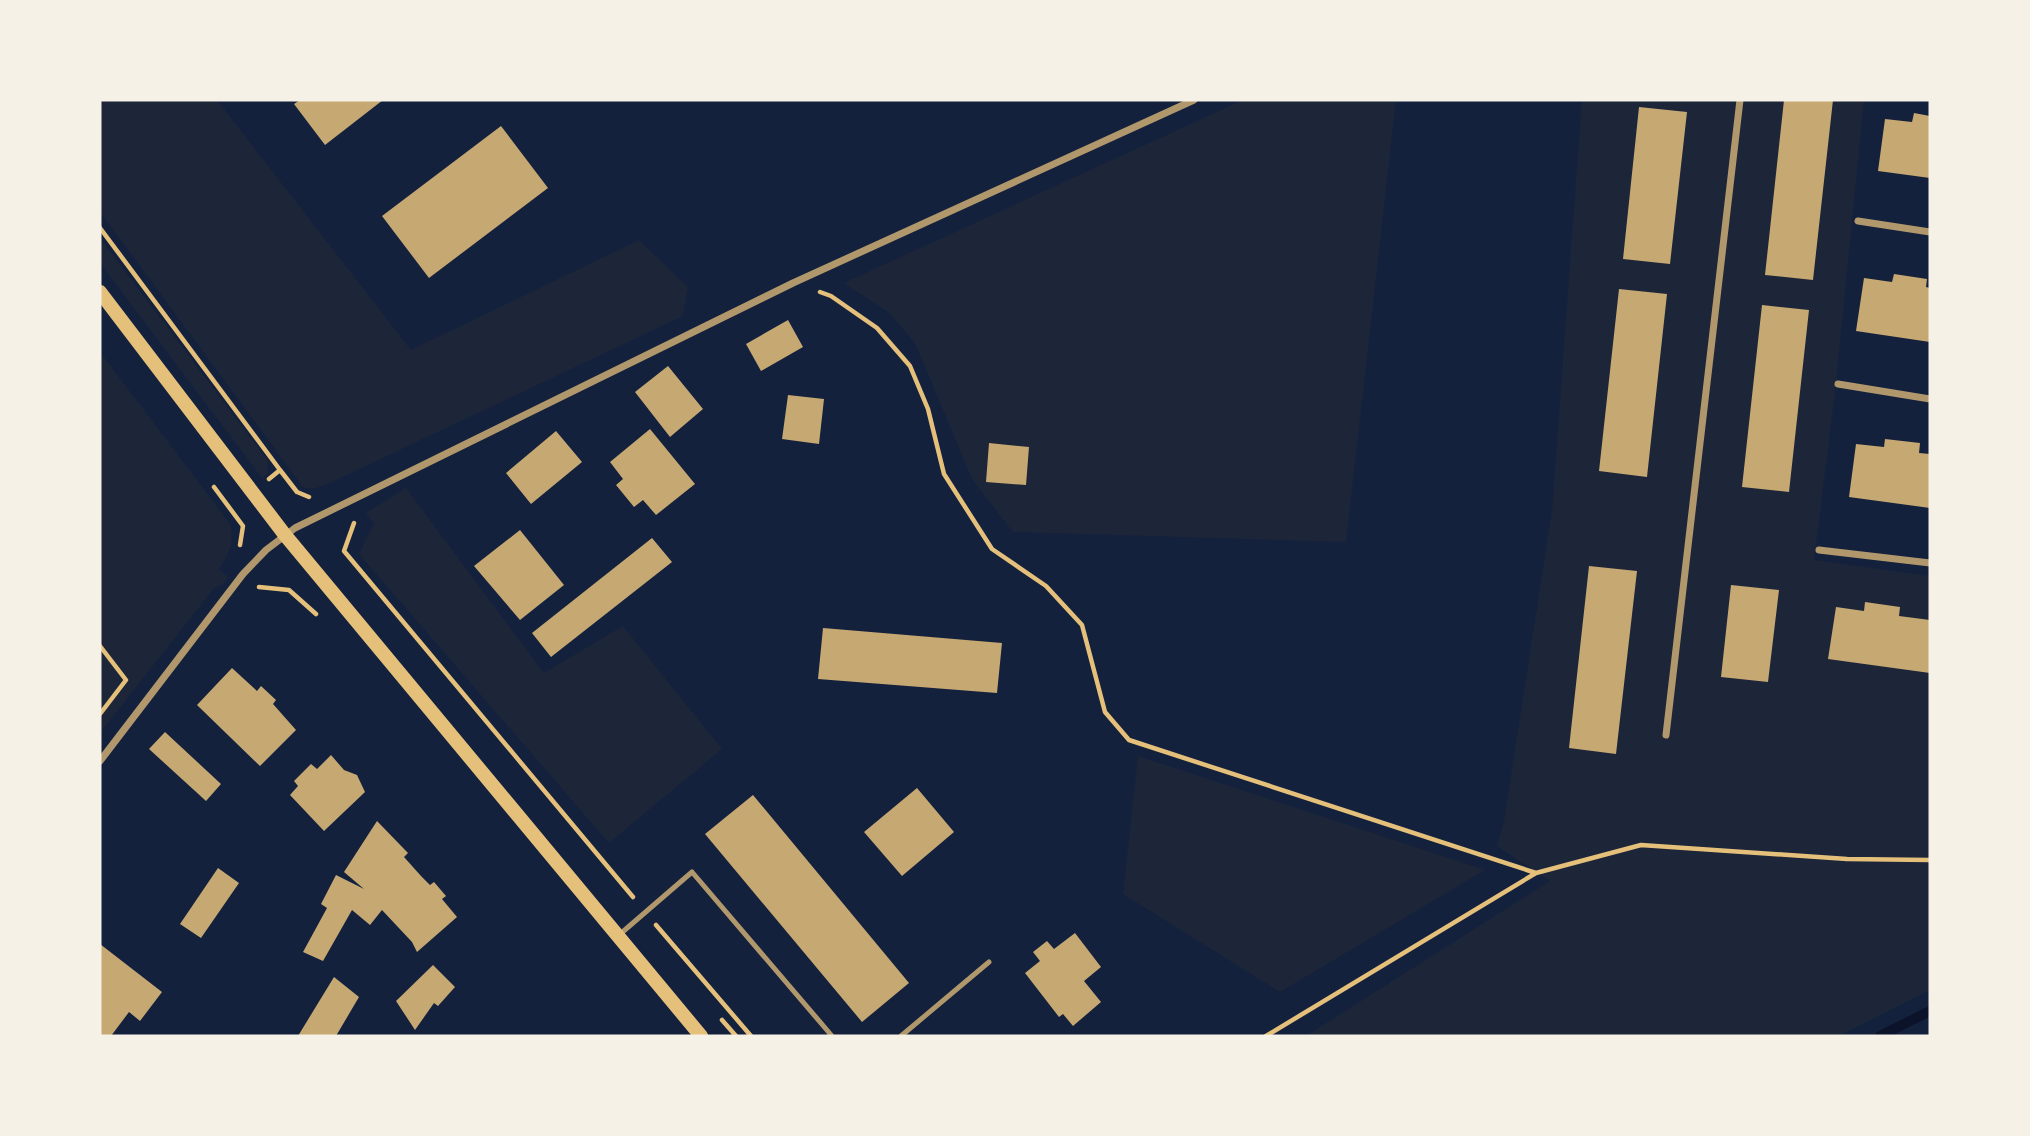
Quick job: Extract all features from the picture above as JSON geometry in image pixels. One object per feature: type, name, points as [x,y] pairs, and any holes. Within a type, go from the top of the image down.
[{"type":"main road","points":[[100,292],[285,535],[701,1036]]},
{"type":"street","points":[[100,761],[243,574],[285,535],[339,504],[793,283],[1194,100]]},
{"type":"street","points":[[1666,735],[1741,100]]},
{"type":"street","points":[[1858,221],[1930,232]]},
{"type":"street","points":[[1838,384],[1930,399]]},
{"type":"street","points":[[1819,550],[1930,563]]},
{"type":"lane","points":[[618,936],[692,872],[832,1036]]},
{"type":"lane","points":[[901,1036],[989,962]]},
{"type":"path","points":[[100,228],[280,470]]},
{"type":"path","points":[[793,283],[831,296],[877,328],[910,366],[928,409],[944,474],[992,549],[1046,586],[1082,625],[1105,712],[1129,740],[1536,873]]},
{"type":"path","points":[[206,477],[243,526],[241,544],[235,554]]},
{"type":"path","points":[[348,515],[355,524],[344,551],[751,1036]]},
{"type":"path","points":[[252,582],[262,589],[274,587],[289,590],[322,621]]},
{"type":"path","points":[[100,646],[126,680],[100,714]]},
{"type":"path","points":[[1266,1036],[1536,873],[1641,845],[1847,859],[1930,860]]},
{"type":"shaded area","points":[[100,100],[217,100],[411,350],[639,240],[688,287],[683,316],[332,482],[314,489],[303,487],[100,212]]},
{"type":"shaded area","points":[[1243,100],[1396,100],[1346,542],[1013,532],[972,479],[915,343],[888,312],[844,283]]},
{"type":"shaded area","points":[[1582,100],[1864,100],[1835,392],[1814,560],[1930,576],[1930,990],[1839,1036],[1306,1036],[1550,881],[1497,846],[1504,821],[1552,511]]},
{"type":"shaded area","points":[[100,238],[268,461],[267,474],[262,478],[100,263]]},
{"type":"shaded area","points":[[100,352],[230,524],[232,537],[228,553],[219,569],[228,577],[222,585],[214,588],[100,733]]},
{"type":"shaded area","points":[[406,488],[544,673],[623,626],[722,749],[609,843],[359,554],[374,523],[366,513]]},
{"type":"shaded area","points":[[1138,756],[1485,870],[1280,992],[1123,894]]},
{"type":"building","points":[[300,100],[383,100],[325,145],[294,104]]},
{"type":"building","points":[[1784,100],[1833,100],[1813,280],[1765,275]]},
{"type":"building","points":[[1639,107],[1687,112],[1670,264],[1623,259]]},
{"type":"building","points":[[1914,113],[1930,116],[1930,178],[1878,171],[1885,119],[1912,122]]},
{"type":"building","points":[[501,126],[548,188],[429,278],[382,216]]},
{"type":"building","points":[[1894,274],[1927,279],[1926,287],[1930,288],[1930,342],[1856,331],[1864,278],[1892,282]]},
{"type":"building","points":[[1619,289],[1667,294],[1647,477],[1599,471]]},
{"type":"building","points":[[1762,305],[1809,310],[1789,492],[1742,487]]},
{"type":"building","points":[[788,320],[803,347],[761,371],[746,344]]},
{"type":"building","points":[[668,366],[703,409],[670,437],[635,392]]},
{"type":"building","points":[[788,395],[824,399],[819,444],[782,439]]},
{"type":"building","points":[[650,429],[695,484],[656,515],[643,500],[634,507],[616,485],[623,479],[610,462]]},
{"type":"building","points":[[556,431],[582,462],[531,504],[506,473]]},
{"type":"building","points":[[1885,439],[1920,443],[1919,453],[1930,454],[1930,508],[1849,497],[1856,444],[1884,447]]},
{"type":"building","points":[[989,443],[1029,447],[1026,485],[986,482]]},
{"type":"building","points":[[520,530],[564,585],[520,620],[474,566]]},
{"type":"building","points":[[652,538],[672,562],[551,657],[532,633]]},
{"type":"building","points":[[1589,566],[1637,571],[1616,754],[1569,748]]},
{"type":"building","points":[[1731,585],[1779,590],[1768,682],[1721,677]]},
{"type":"building","points":[[1865,602],[1900,607],[1899,616],[1930,620],[1930,673],[1828,659],[1836,607],[1864,611]]},
{"type":"building","points":[[823,628],[1002,643],[997,693],[818,679]]},
{"type":"building","points":[[232,668],[257,691],[261,686],[276,700],[273,704],[296,730],[260,766],[197,705]]},
{"type":"building","points":[[165,732],[221,784],[206,801],[149,749]]},
{"type":"building","points":[[331,755],[344,770],[357,775],[365,792],[324,831],[290,795],[298,786],[294,781],[311,764],[317,769]]},
{"type":"building","points":[[917,788],[954,832],[902,876],[864,832]]},
{"type":"building","points":[[753,795],[909,983],[862,1022],[705,834]]},
{"type":"building","points":[[377,821],[408,853],[404,857],[421,876],[430,885],[434,882],[446,896],[442,899],[457,917],[417,952],[412,942],[382,910],[370,925],[352,910],[323,961],[303,952],[327,908],[321,904],[336,875],[364,889],[344,872]]},
{"type":"building","points":[[218,868],[239,883],[201,938],[180,924]]},
{"type":"building","points":[[1075,933],[1101,967],[1084,981],[1101,1002],[1073,1026],[1063,1014],[1059,1017],[1025,973],[1040,961],[1033,952],[1047,941],[1054,949]]},
{"type":"building","points":[[100,944],[162,992],[140,1021],[129,1012],[111,1036],[100,1036]]},
{"type":"building","points":[[433,965],[455,987],[438,1006],[434,1003],[415,1030],[396,1001]]},
{"type":"building","points":[[334,977],[359,997],[336,1036],[298,1036]]},
{"type":"waterway","points":[[1880,1036],[1930,1011]]}]
